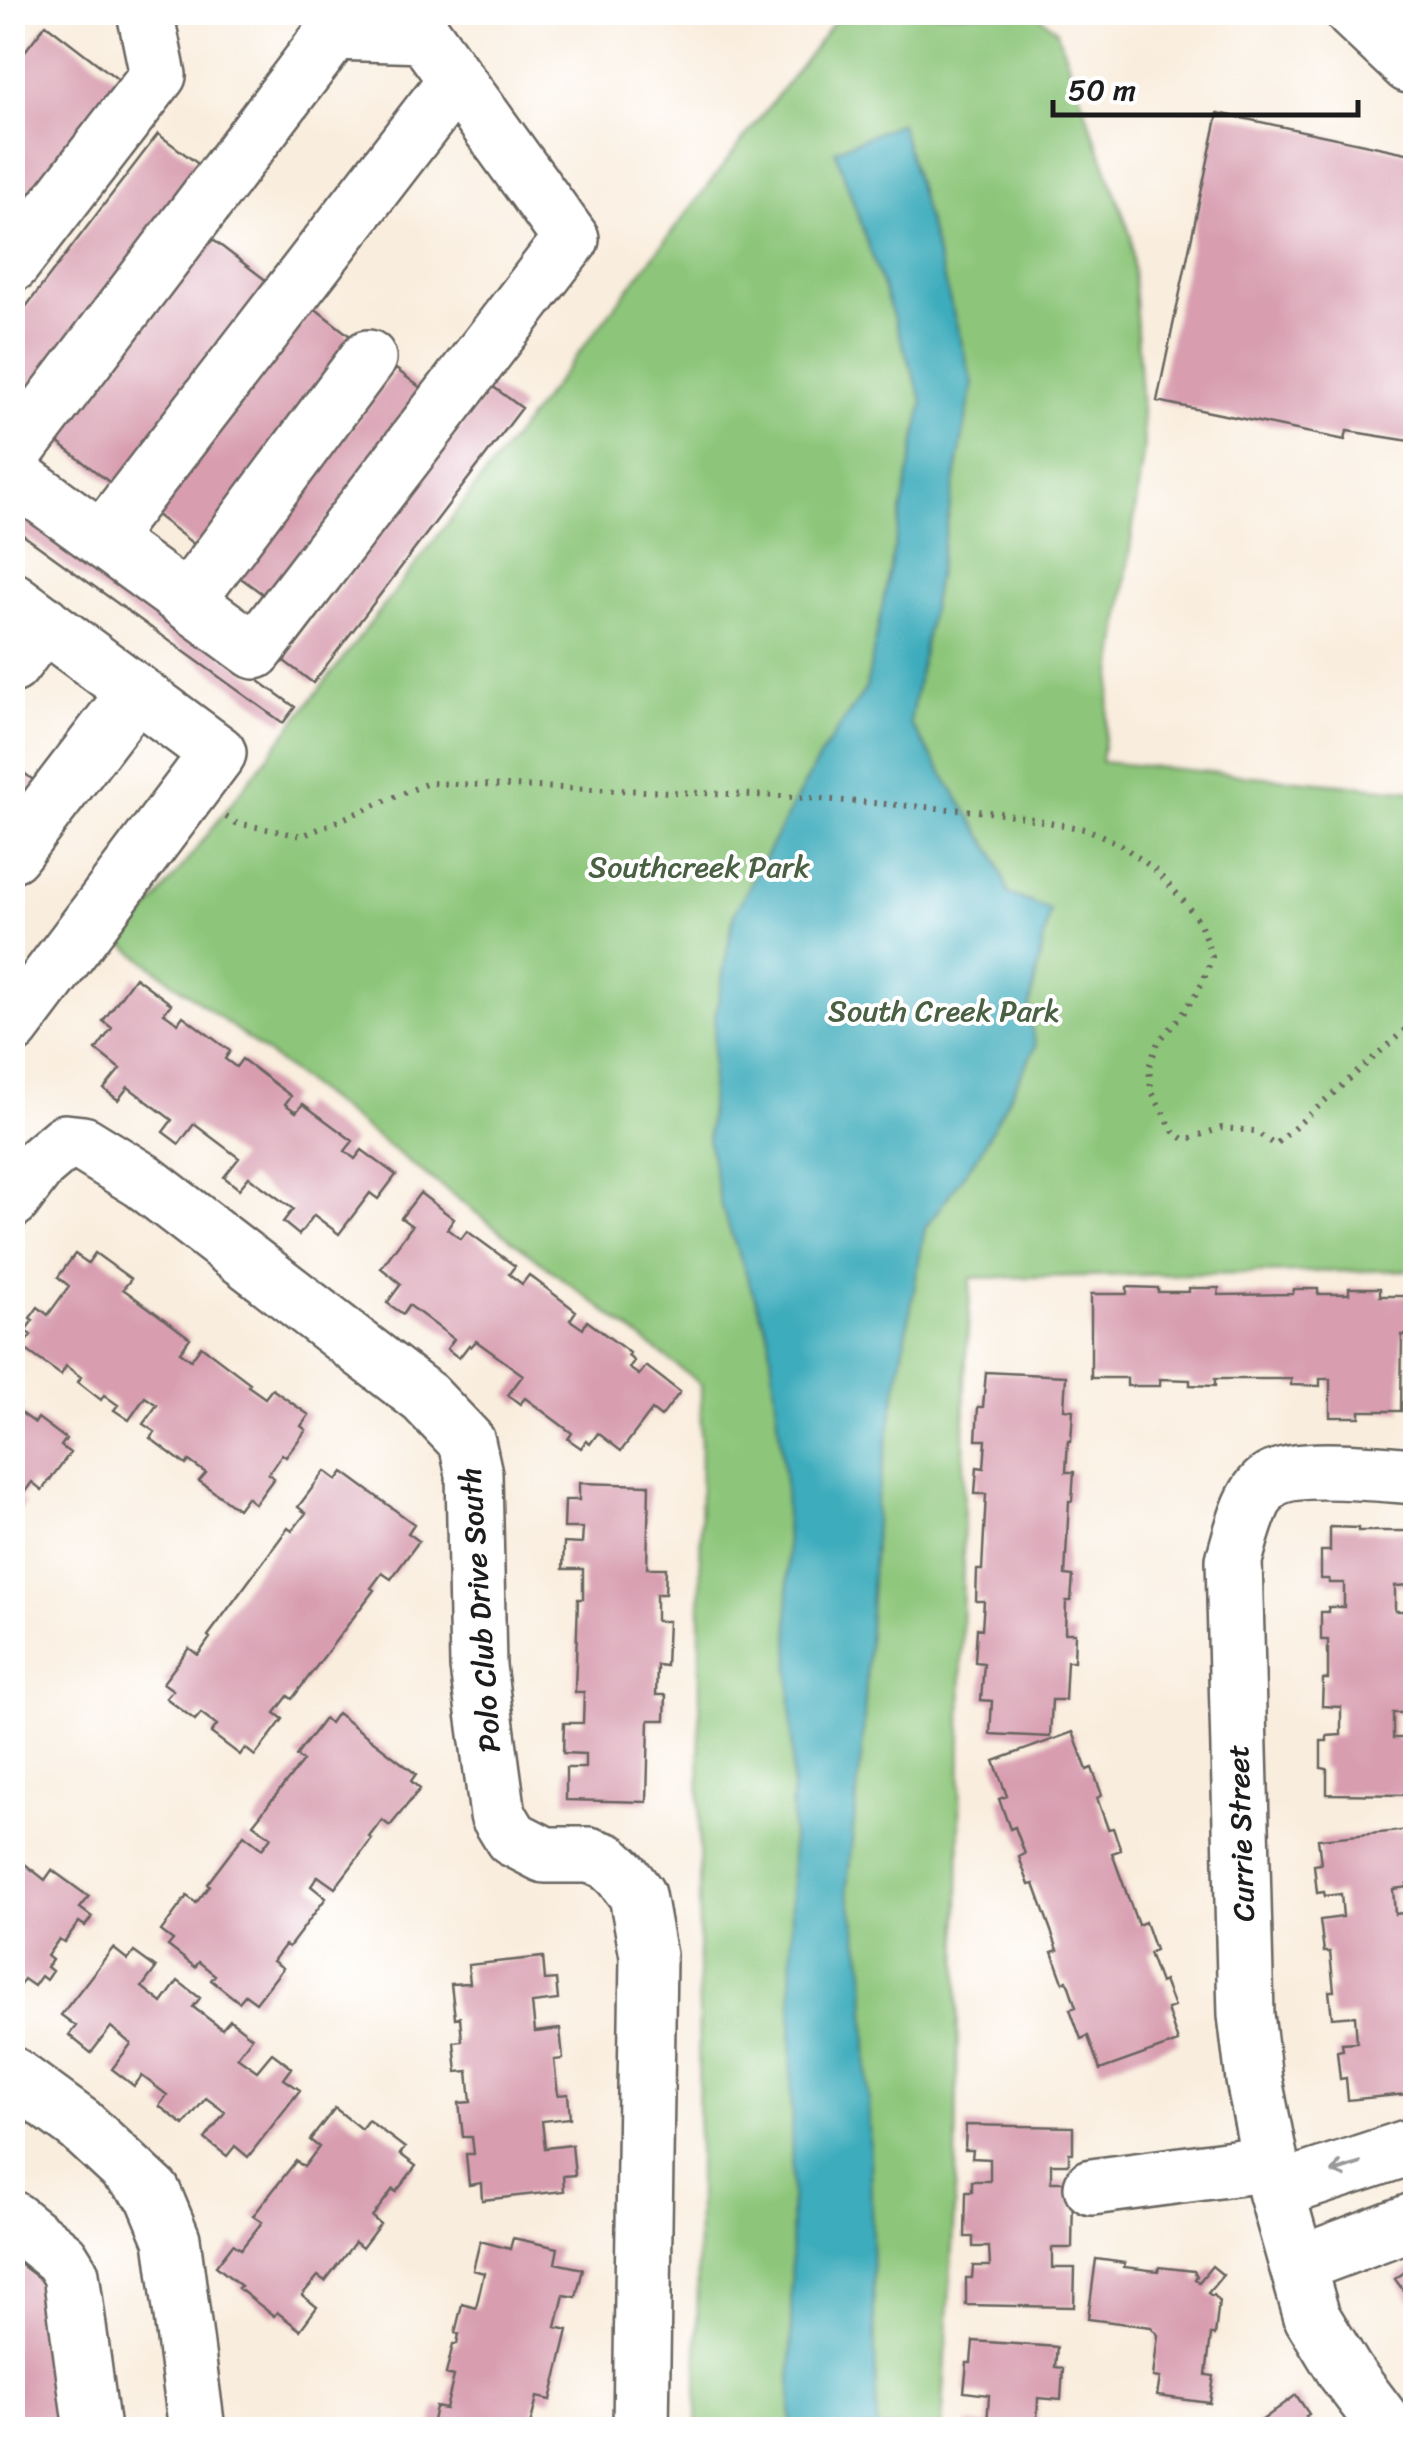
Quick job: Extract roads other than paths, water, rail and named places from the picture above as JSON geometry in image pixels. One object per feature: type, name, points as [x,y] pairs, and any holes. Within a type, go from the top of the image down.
[{"type":"street","points":[[12,264],[158,75],[145,12]]},
{"type":"street","points":[[1353,12],[1408,65],[1416,66]]},
{"type":"street","points":[[12,456],[334,32],[424,35],[571,239],[256,651],[12,474]]},
{"type":"street","points":[[102,539],[456,80]]},
{"type":"street","points":[[186,601],[368,358]]},
{"type":"street","points":[[12,1028],[218,753],[136,692],[23,630]]},
{"type":"street","points":[[12,854],[136,692]]},
{"type":"street","name":"Polo Club Drive South","points":[[12,1200],[40,1164],[66,1142],[83,1144],[142,1181],[425,1398],[466,1442],[474,1474],[478,1667],[498,1815],[512,1838],[545,1855],[588,1856],[607,1862],[621,1874],[637,1895],[648,1956],[640,2430]]},
{"type":"street","name":"Currie Street","points":[[1273,2177],[1246,2016],[1234,1560],[1252,1504],[1268,1482],[1290,1474],[1341,1471],[1416,1476]]},
{"type":"street","points":[[12,2074],[80,2125],[154,2193],[172,2238],[197,2430]]},
{"type":"street","points":[[1092,2187],[1273,2177],[1416,2145]]},
{"type":"street","points":[[1273,2177],[1312,2316],[1346,2372],[1389,2430]]},
{"type":"street","points":[[12,2219],[61,2258],[71,2274],[92,2430]]},
{"type":"street","points":[[1297,2265],[1416,2220]]},
{"type":"water","points":[[900,123],[973,383],[910,723],[995,855],[1009,894],[1050,910],[1028,1015],[1036,1046],[980,1152],[925,1228],[876,1505],[863,1739],[847,1887],[865,1970],[877,2429],[791,2430],[792,1741],[785,1483],[769,1336],[721,1206],[708,1139],[715,1018],[734,914],[820,756],[866,688],[923,402],[835,150]]},
{"type":"park label","name":"Southcreek Park","points":[[699,867]]},
{"type":"park label","name":"South Creek Park","points":[[944,1011]]}]
